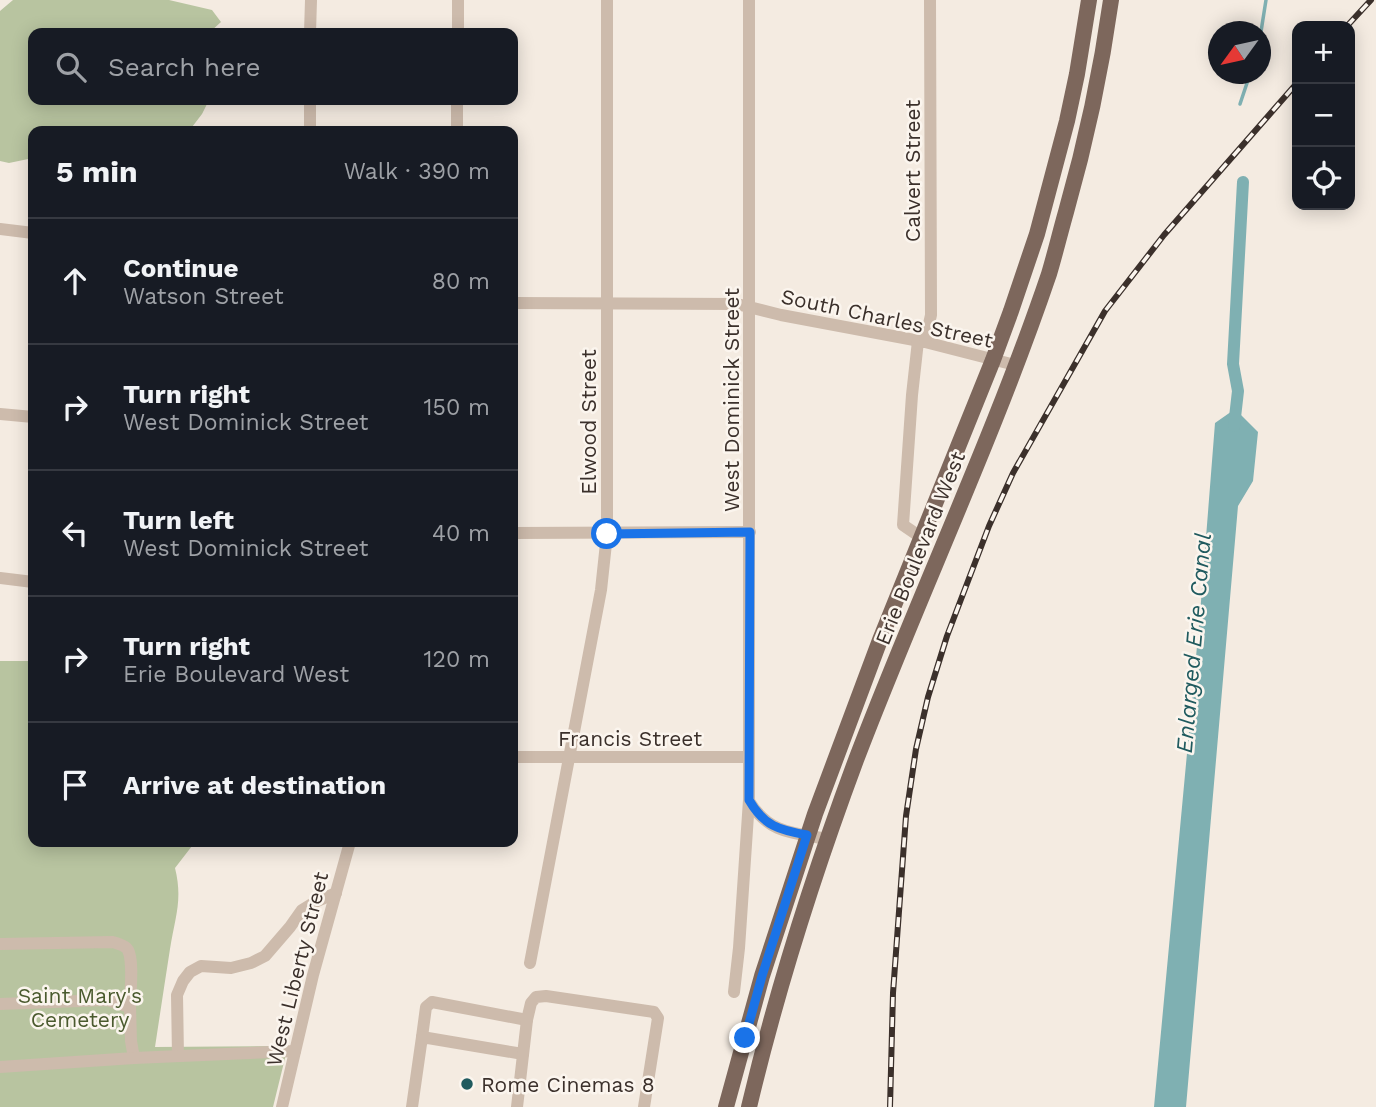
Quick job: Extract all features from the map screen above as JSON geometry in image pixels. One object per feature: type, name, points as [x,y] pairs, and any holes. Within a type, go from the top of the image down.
[{"type":"main road","name":"Erie Boulevard West","points":[[726,1107],[762,976],[807,835],[880,640],[993,360],[1037,234],[1067,121],[1089,0]]},
{"type":"main road","name":"Erie Boulevard West","points":[[749,1107],[802,915],[856,760],[1015,365],[1049,273],[1079,167],[1096,91],[1111,0]]},
{"type":"street","points":[[310,28],[311,0]]},
{"type":"street","points":[[458,0],[458,28]]},
{"type":"street","name":"Elwood Street","points":[[530,963],[601,590],[607,534],[607,0]]},
{"type":"street","name":"West Dominick Street","points":[[734,992],[749,800],[749,0]]},
{"type":"street","name":"Calvert Street","points":[[922,538],[903,525],[912,395],[922,341],[931,316],[930,0]]},
{"type":"street","points":[[310,105],[310,126]]},
{"type":"street","points":[[457,105],[457,126]]},
{"type":"street","points":[[0,229],[28,232]]},
{"type":"street","name":"South Charles Street","points":[[518,303],[737,304],[780,315],[922,341],[1015,365]]},
{"type":"street","points":[[0,414],[28,417]]},
{"type":"street","points":[[518,533],[750,532]]},
{"type":"street","points":[[0,578],[28,581]]},
{"type":"street","name":"Francis Street","points":[[518,757],[748,757]]},
{"type":"street","points":[[749,800],[767,823],[778,829],[828,839]]},
{"type":"street","name":"West Liberty Street","points":[[282,1107],[313,975],[349,847]]},
{"type":"street","points":[[178,1056],[177,995],[190,972],[201,966],[231,968],[265,956],[302,910],[336,893]]},
{"type":"street","points":[[0,944],[113,942],[124,946],[128,950],[130,962],[131,1041],[134,1058]]},
{"type":"street","points":[[517,1107],[531,1003],[536,997],[546,996],[654,1012],[658,1018],[644,1107]]},
{"type":"street","points":[[0,1004],[107,1000],[130,1007]]},
{"type":"street","points":[[412,1107],[426,1007],[432,1002],[527,1020]]},
{"type":"street","points":[[422,1037],[523,1054]]},
{"type":"street","points":[[0,1067],[295,1051]]},
{"type":"green space","points":[[13,0],[169,0],[212,10],[221,22],[214,28],[28,28],[28,105],[206,105],[193,126],[28,126],[28,159],[9,163],[0,161],[0,11]]},
{"type":"green space","name":"Saint Mary's Cemetery","points":[[0,661],[28,661],[28,847],[191,847],[175,868],[177,909],[155,1047],[288,1046],[273,1107],[0,1107]]},
{"type":"water","points":[[1235,409],[1258,432],[1253,481],[1238,506],[1186,1107],[1154,1107],[1215,423]]},
{"type":"waterway","name":"Enlarged Erie Canal","points":[[1263,21],[1266,0]]},
{"type":"waterway","name":"Enlarged Erie Canal","points":[[1240,104],[1247,84]]},
{"type":"waterway","name":"Enlarged Erie Canal","points":[[1234,426],[1238,391],[1233,364],[1243,182]]},
{"type":"railway","points":[[1352,21],[1371,0]]},
{"type":"railway","points":[[890,1107],[893,993],[906,816],[916,749],[928,697],[947,636],[989,526],[1013,473],[1105,311],[1164,235],[1296,84]]},
{"type":"place","name":"Rome Cinemas 8","points":[[467,1084]]},
{"type":"route","points":[[607,534],[750,532],[749,800],[767,823],[778,829],[807,835],[745,1038]]}]
